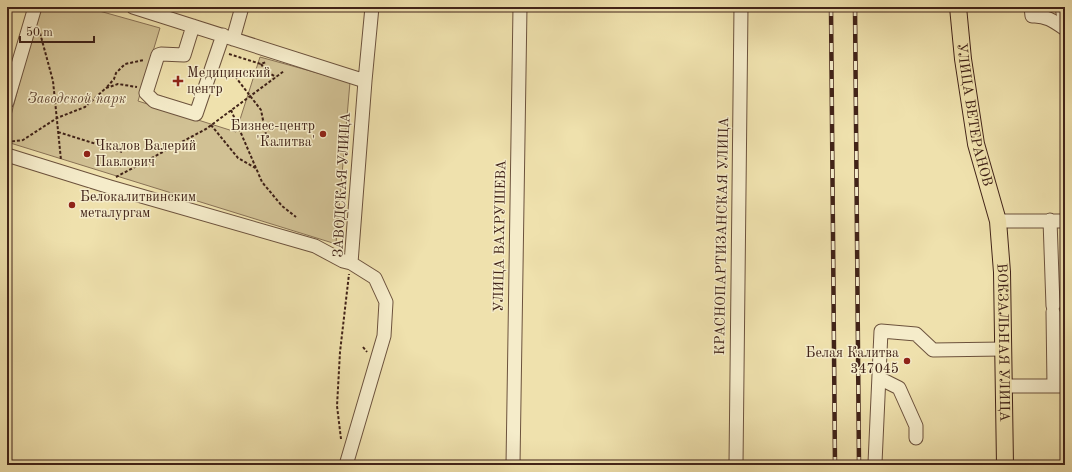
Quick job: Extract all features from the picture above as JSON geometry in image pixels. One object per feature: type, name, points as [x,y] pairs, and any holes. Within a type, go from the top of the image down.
[{"type":"main road","name":"УЛИЦА ВЕТЕРАНОВ","points":[[958,7],[963,59],[976,144],[998,221]]},
{"type":"main road","name":"ВОКЗАЛЬНАЯ УЛИЦА","points":[[998,221],[1002,272],[1005,465]]},
{"type":"street","points":[[193,26],[184,55],[158,55],[146,93],[154,101],[196,114],[218,50],[228,37],[242,7]]},
{"type":"street","name":"ЗАВОДСКАЯ УЛИЦА","points":[[346,465],[384,336],[386,302],[375,278],[351,263],[372,7]]},
{"type":"street","name":"УЛИЦА ВАХРУШЕВА","points":[[513,465],[520,7]]},
{"type":"street","name":"КРАСНОПАРТИЗАНСКАЯ УЛИЦА","points":[[736,465],[741,7]]},
{"type":"street","points":[[1031,7],[1032,16],[1040,16],[1052,20],[1065,29]]},
{"type":"street","points":[[1062,7],[1065,24]]},
{"type":"street","points":[[141,8],[365,81]]},
{"type":"street","points":[[7,102],[34,10]]},
{"type":"street","points":[[7,154],[110,187],[314,246],[343,261],[351,263]]},
{"type":"street","points":[[1003,386],[1060,386],[1053,309],[1050,220]]},
{"type":"street","points":[[998,221],[1065,221]]},
{"type":"street","points":[[875,463],[881,331],[916,334],[933,350],[1003,349]]},
{"type":"street","points":[[879,378],[899,388],[916,426],[916,438]]},
{"type":"path","points":[[34,10],[53,81],[62,171]]},
{"type":"path","points":[[218,50],[261,64],[266,71],[276,76]]},
{"type":"path","points":[[7,142],[22,140],[57,118],[85,107],[106,88],[114,79],[116,73],[125,64],[144,60]]},
{"type":"path","points":[[261,64],[268,61]]},
{"type":"path","points":[[223,71],[234,75],[251,95],[261,110],[267,140]]},
{"type":"path","points":[[114,178],[206,129],[284,71]]},
{"type":"path","points":[[106,88],[118,84],[142,87]]},
{"type":"path","points":[[230,110],[262,182],[282,206],[296,217]]},
{"type":"path","points":[[211,125],[238,158],[257,169]]},
{"type":"path","points":[[58,132],[122,152]]},
{"type":"path","points":[[342,443],[337,406],[340,352],[351,263]]},
{"type":"path","points":[[1054,460],[1054,465]]},
{"type":"green space","name":"Заводской парк","points":[[39,7],[85,7],[160,28],[138,101],[236,132],[260,57],[350,82],[336,244],[7,142],[7,131]]},
{"type":"railway","points":[[831,7],[835,465]]},
{"type":"railway","points":[[855,7],[859,465]]},
{"type":"place","name":"Медицинский центр","points":[[178,81]]},
{"type":"place","name":"Бизнес-центр 'Калитва'","points":[[323,134]]},
{"type":"place","name":"Чкалов Валерий Павлович","points":[[87,154]]},
{"type":"place","name":"Белокалитвинским металургам","points":[[72,205]]},
{"type":"place","name":"Белая Калитва 347045","points":[[907,361]]}]
